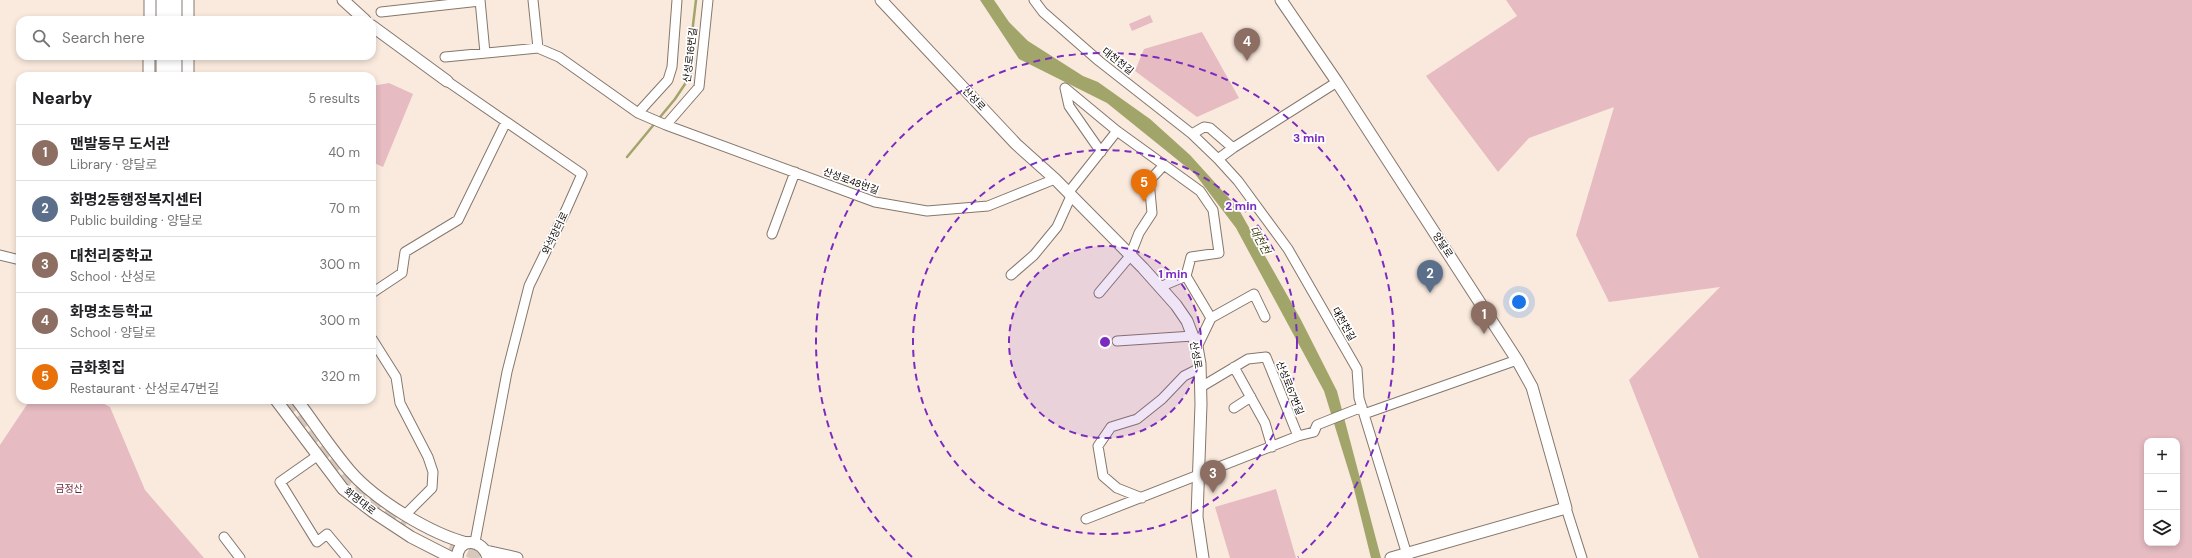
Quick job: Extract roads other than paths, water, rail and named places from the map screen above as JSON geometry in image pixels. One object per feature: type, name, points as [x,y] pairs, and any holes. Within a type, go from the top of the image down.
[{"type":"highway","points":[[163,0],[163,16]]},
{"type":"highway","points":[[175,0],[175,16]]},
{"type":"highway","points":[[163,60],[163,72]]},
{"type":"highway","points":[[175,60],[175,72]]},
{"type":"main road","points":[[150,0],[150,16]]},
{"type":"main road","points":[[188,0],[188,16]]},
{"type":"main road","points":[[343,0],[361,16]]},
{"type":"main road","name":"산성로","points":[[881,0],[1016,144],[1055,179],[1160,287],[1183,315],[1197,347],[1200,368],[1201,387],[1197,517],[1203,558]]},
{"type":"main road","name":"양달로","points":[[1281,0],[1337,82],[1517,360],[1532,387],[1566,508]]},
{"type":"main road","name":"와석장터로","points":[[376,29],[447,81]]},
{"type":"main road","points":[[149,60],[150,72]]},
{"type":"main road","points":[[186,72],[188,60]]},
{"type":"main road","points":[[188,60],[188,72]]},
{"type":"main road","name":"화명대로","points":[[279,404],[343,489],[373,512],[411,537],[452,558]]},
{"type":"main road","name":"화명대로","points":[[300,404],[351,472],[379,496],[420,524],[455,540],[481,545],[487,555]]},
{"type":"main road","points":[[1402,556],[1566,508]]},
{"type":"main road","points":[[457,558],[461,547],[471,543]]},
{"type":"main road","points":[[487,555],[517,558]]},
{"type":"street","points":[[446,57],[538,48],[533,0]]},
{"type":"street","points":[[638,113],[668,80],[672,67],[677,0]]},
{"type":"street","name":"산성로16번길","points":[[666,125],[699,87],[708,0]]},
{"type":"street","name":"대천천길","points":[[1034,0],[1043,12],[1099,61],[1192,134],[1218,159],[1238,181],[1288,250],[1358,369],[1360,410],[1402,556]]},
{"type":"street","points":[[381,12],[480,1],[485,53]]},
{"type":"street","name":"산성로48번길","points":[[538,48],[559,57],[638,113],[666,125],[875,202],[927,211],[988,206],[1055,179]]},
{"type":"street","name":"와석장터로","points":[[447,81],[582,174],[529,286],[507,372],[471,543]]},
{"type":"street","points":[[1218,159],[1337,82]]},
{"type":"street","points":[[1101,152],[1069,106],[1065,88],[1117,131],[1200,191],[1213,210],[1219,253],[1191,257],[1186,276],[1211,318]]},
{"type":"street","points":[[376,290],[402,273],[405,252],[458,220],[506,122]]},
{"type":"street","points":[[1192,134],[1204,127],[1210,128],[1233,148]]},
{"type":"street","points":[[1011,275],[1034,255],[1058,226],[1070,195],[1117,131]]},
{"type":"street","points":[[1099,293],[1130,256],[1139,233],[1152,213],[1149,181],[1164,165]]},
{"type":"street","points":[[772,234],[795,172]]},
{"type":"street","points":[[0,255],[16,259]]},
{"type":"street","points":[[1160,287],[1186,276]]},
{"type":"street","points":[[1197,347],[1211,318],[1254,294],[1266,317]]},
{"type":"street","points":[[1117,341],[1193,336]]},
{"type":"street","points":[[376,344],[396,377],[400,403],[428,457],[433,472],[432,488],[406,514]]},
{"type":"street","name":"산성로67번길","points":[[1201,387],[1248,359],[1266,357],[1298,436]]},
{"type":"street","points":[[1086,519],[1298,436],[1314,432],[1317,425],[1517,360]]},
{"type":"street","points":[[1234,367],[1265,423],[1272,447]]},
{"type":"street","points":[[1142,498],[1117,488],[1103,476],[1098,446],[1111,427],[1137,419],[1162,398],[1184,376],[1200,368]]},
{"type":"street","points":[[1234,408],[1251,398]]},
{"type":"street","points":[[317,456],[280,482],[317,542],[327,534],[347,558]]},
{"type":"street","name":"양달로","points":[[1566,508],[1582,558]]},
{"type":"street","points":[[224,538],[240,558]]},
{"type":"waterway","points":[[627,157],[675,99],[691,75],[690,50],[696,0]]},
{"type":"tunnel","points":[[291,404],[339,466]]},
{"type":"tunnel","points":[[329,461],[348,485],[404,527]]},
{"type":"tunnel","points":[[451,543],[486,558]]},
{"type":"place","name":"화명초등학교","points":[[1247,61]]},
{"type":"place","name":"금화횟집","points":[[1144,202]]},
{"type":"place","name":"화명2동행정복지센터","points":[[1430,293]]},
{"type":"place","name":"맨발동무 도서관","points":[[1484,334]]},
{"type":"place","name":"대천리중학교","points":[[1213,493]]},
{"type":"water label","name":"대천천","points":[[1260,240]]},
{"type":"park label","name":"금정산","points":[[69,488]]}]
